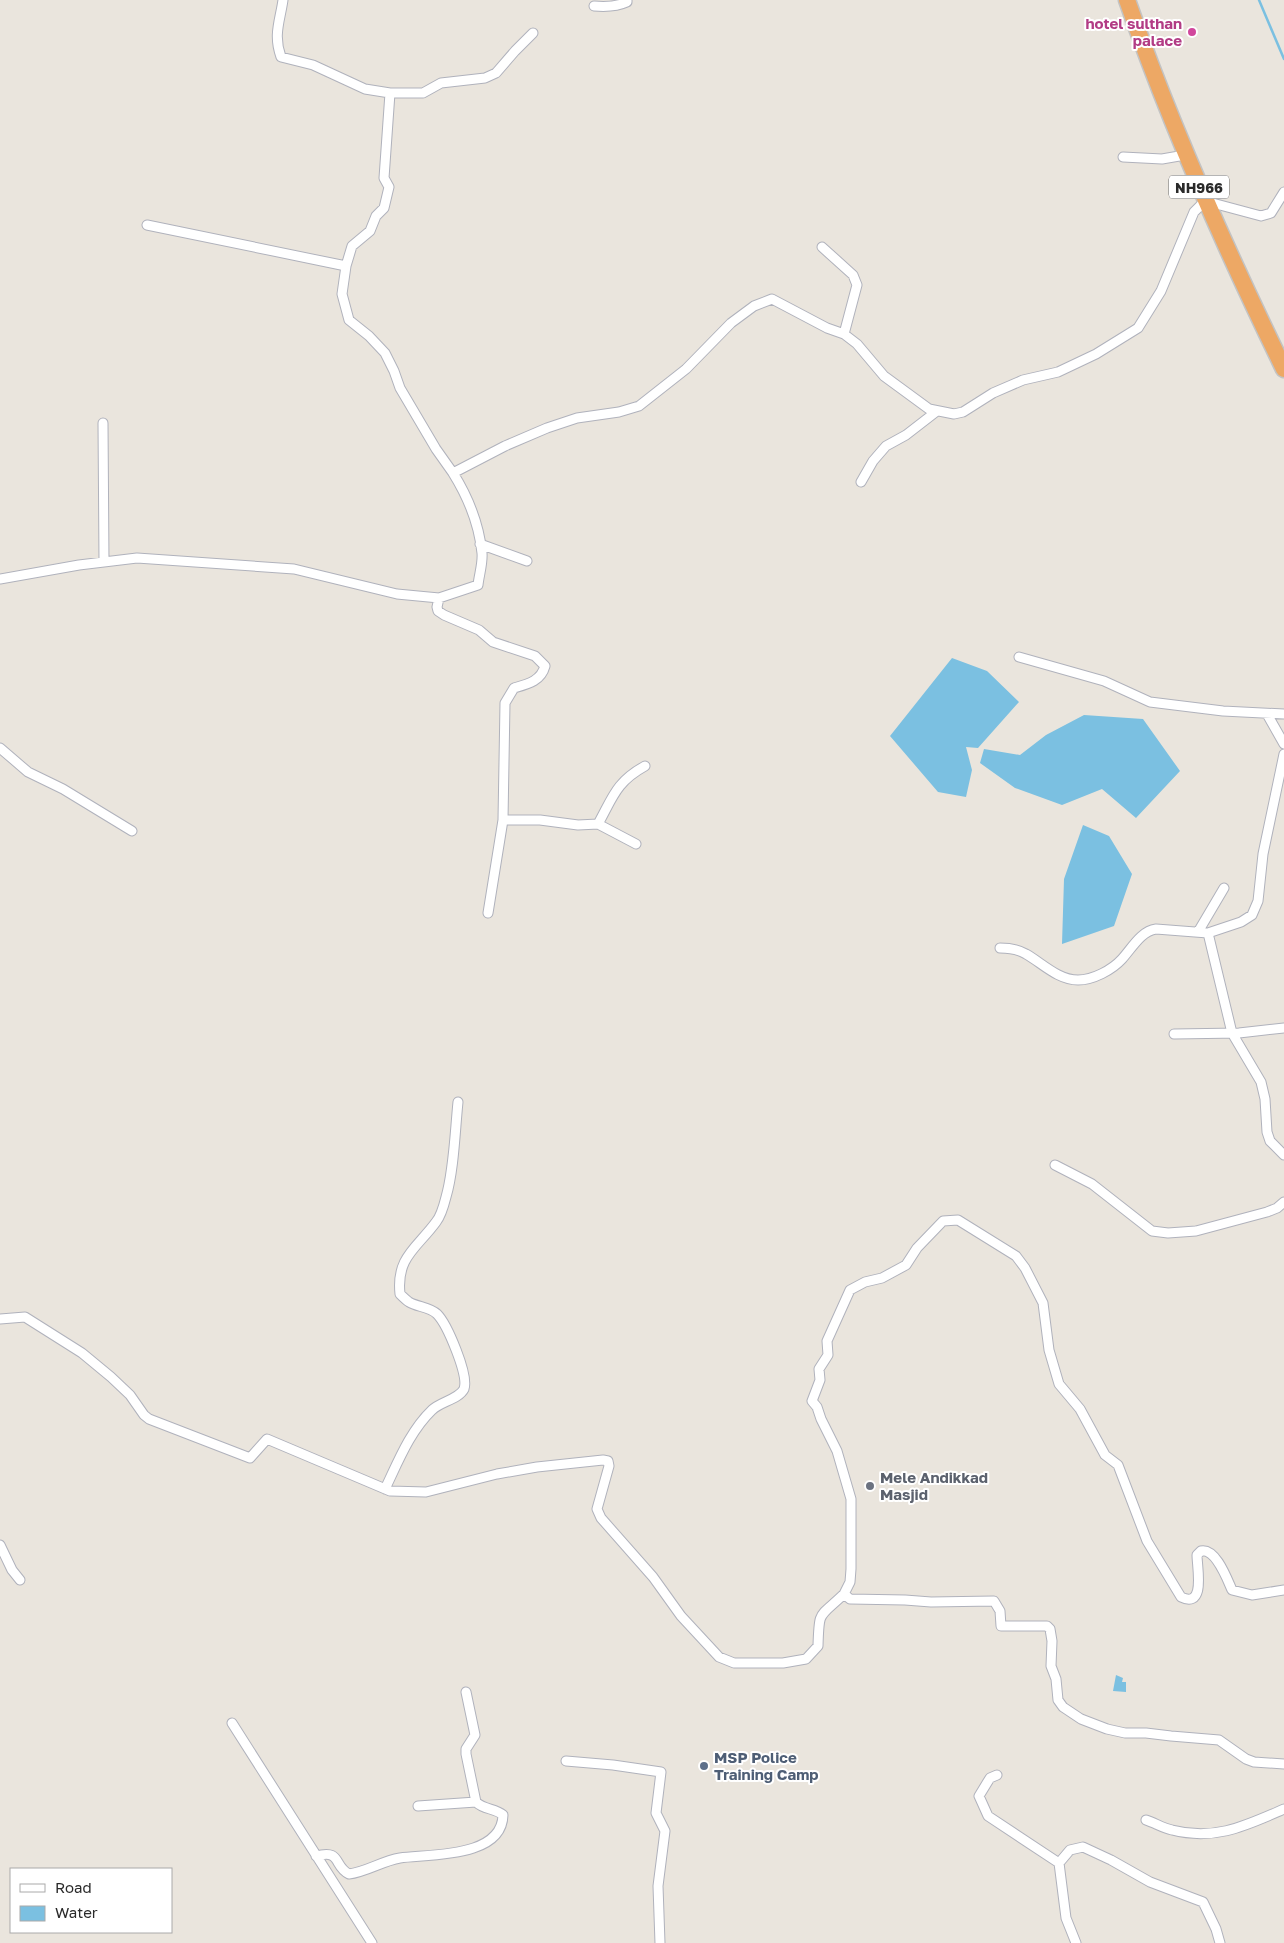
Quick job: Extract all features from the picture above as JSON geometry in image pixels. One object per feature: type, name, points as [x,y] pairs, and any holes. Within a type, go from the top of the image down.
[{"type":"highway","name":"NH966","points":[[1127,0],[1185,155],[1282,362]]},
{"type":"street","points":[[283,0],[278,18],[277,39],[281,57],[313,65],[365,89],[390,93],[423,93],[441,83],[485,78],[496,73],[514,50],[532,33]]},
{"type":"street","points":[[594,6],[620,5],[627,2],[627,0]]},
{"type":"street","points":[[0,579],[136,558],[294,569],[397,594],[439,598],[478,584],[482,555],[472,510],[465,492],[400,388],[385,353],[369,336],[348,320],[342,294],[346,266],[352,246],[370,231],[376,216],[384,208],[389,187],[384,178],[390,93]]},
{"type":"street","points":[[1123,157],[1162,159],[1185,155]]},
{"type":"street","points":[[453,473],[505,446],[547,428],[577,418],[619,412],[639,406],[686,369],[731,323],[754,306],[772,299],[827,328],[844,334],[857,344],[884,376],[929,410],[954,414],[963,412],[993,393],[1023,380],[1058,372],[1096,354],[1138,328],[1161,291],[1194,212],[1205,201],[1261,216],[1271,214],[1284,192]]},
{"type":"street","points":[[147,225],[346,266]]},
{"type":"street","points":[[822,247],[854,276],[856,285],[844,334]]},
{"type":"street","points":[[861,482],[873,461],[886,446],[906,435],[937,411]]},
{"type":"street","points":[[103,423],[104,562]]},
{"type":"street","points":[[480,544],[526,561]]},
{"type":"street","points":[[439,598],[438,611],[444,616],[479,630],[493,642],[535,656],[545,666],[543,674],[534,681],[514,688],[506,703],[504,820],[488,913]]},
{"type":"street","points":[[1019,656],[1104,681],[1150,702],[1284,714]]},
{"type":"street","points":[[1268,714],[1284,744]]},
{"type":"street","points":[[0,748],[28,772],[63,790],[132,831]]},
{"type":"street","points":[[1000,948],[1011,948],[1025,953],[1055,973],[1077,980],[1100,975],[1121,961],[1148,930],[1208,933],[1241,922],[1252,915],[1258,901],[1263,854],[1284,754]]},
{"type":"street","points":[[598,824],[620,784],[629,774],[645,766]]},
{"type":"street","points":[[504,820],[540,820],[578,825],[598,824],[636,844]]},
{"type":"street","points":[[1198,932],[1224,888]]},
{"type":"street","points":[[1208,933],[1232,1033],[1261,1082],[1265,1099],[1267,1132],[1270,1141],[1284,1155]]},
{"type":"street","points":[[1174,1034],[1232,1033],[1284,1028]]},
{"type":"street","points":[[385,1489],[416,1430],[433,1409],[464,1389],[465,1376],[456,1348],[437,1314],[409,1302],[400,1294],[399,1286],[400,1270],[415,1246],[438,1221],[447,1196],[458,1102]]},
{"type":"street","points":[[1056,1165],[1092,1184],[1152,1232],[1196,1231],[1267,1212],[1277,1208],[1284,1202]]},
{"type":"street","points":[[0,1319],[25,1317],[74,1348],[111,1377],[130,1395],[144,1415],[150,1419],[250,1458],[267,1439],[390,1491],[426,1492],[497,1474],[536,1467],[608,1461],[609,1466],[597,1509],[601,1518],[653,1577],[681,1616],[719,1657],[734,1663],[783,1663],[806,1659],[818,1646],[819,1620],[823,1612],[844,1594],[850,1582],[852,1569],[851,1500],[837,1451],[817,1407],[812,1401],[820,1380],[819,1369],[828,1355],[827,1341],[850,1290],[865,1282],[882,1278],[906,1265],[917,1248],[943,1221],[958,1220],[1016,1256],[1025,1268],[1042,1303],[1049,1350],[1059,1384],[1080,1409],[1106,1454],[1118,1465],[1147,1540],[1181,1597],[1186,1599],[1193,1598],[1198,1593],[1200,1587],[1197,1555],[1201,1550],[1209,1551],[1219,1563],[1232,1590],[1252,1595],[1284,1590]]},
{"type":"street","points":[[0,1545],[12,1570],[20,1580]]},
{"type":"street","points":[[844,1594],[850,1599],[897,1599],[931,1602],[994,1601],[1000,1611],[1001,1626],[1046,1626],[1050,1629],[1052,1641],[1051,1666],[1056,1679],[1058,1700],[1062,1707],[1081,1719],[1107,1729],[1125,1732],[1146,1732],[1219,1740],[1246,1759],[1254,1762],[1284,1764]]},
{"type":"street","points":[[316,1856],[325,1853],[332,1854],[348,1874],[399,1858],[421,1858],[462,1851],[488,1842],[496,1836],[502,1825],[503,1815],[500,1812],[481,1808],[476,1802],[466,1754],[466,1749],[474,1735],[466,1692]]},
{"type":"street","points":[[232,1723],[372,1943]]},
{"type":"street","points":[[566,1761],[613,1764],[661,1772],[662,1780],[656,1813],[665,1831],[658,1886],[660,1943]]},
{"type":"street","points":[[997,1775],[990,1778],[979,1796],[988,1816],[1059,1863]]},
{"type":"street","points":[[418,1806],[476,1802]]},
{"type":"street","points":[[1146,1820],[1170,1830],[1201,1835],[1215,1834],[1239,1827],[1284,1809]]},
{"type":"street","points":[[1076,1943],[1066,1918],[1059,1863],[1070,1850],[1083,1847],[1150,1882],[1203,1902],[1220,1943]]},
{"type":"water","points":[[952,658],[987,671],[1019,702],[978,748],[966,747],[972,770],[966,797],[938,792],[890,736]]},
{"type":"water","points":[[1084,715],[1143,719],[1180,771],[1136,818],[1102,789],[1062,805],[1015,788],[980,763],[984,749],[1020,755],[1046,735]]},
{"type":"water","points":[[1083,825],[1109,836],[1132,874],[1114,926],[1062,944],[1064,879]]},
{"type":"water","points":[[1116,1675],[1123,1678],[1122,1682],[1126,1682],[1126,1692],[1113,1691]]},
{"type":"waterway","points":[[1259,0],[1284,59]]},
{"type":"place","name":"hotel sulthan palace","points":[[1192,32]]},
{"type":"place","name":"Mele Andikkad Masjid","points":[[870,1486]]},
{"type":"place","name":"MSP Police Training Camp","points":[[704,1766]]}]
